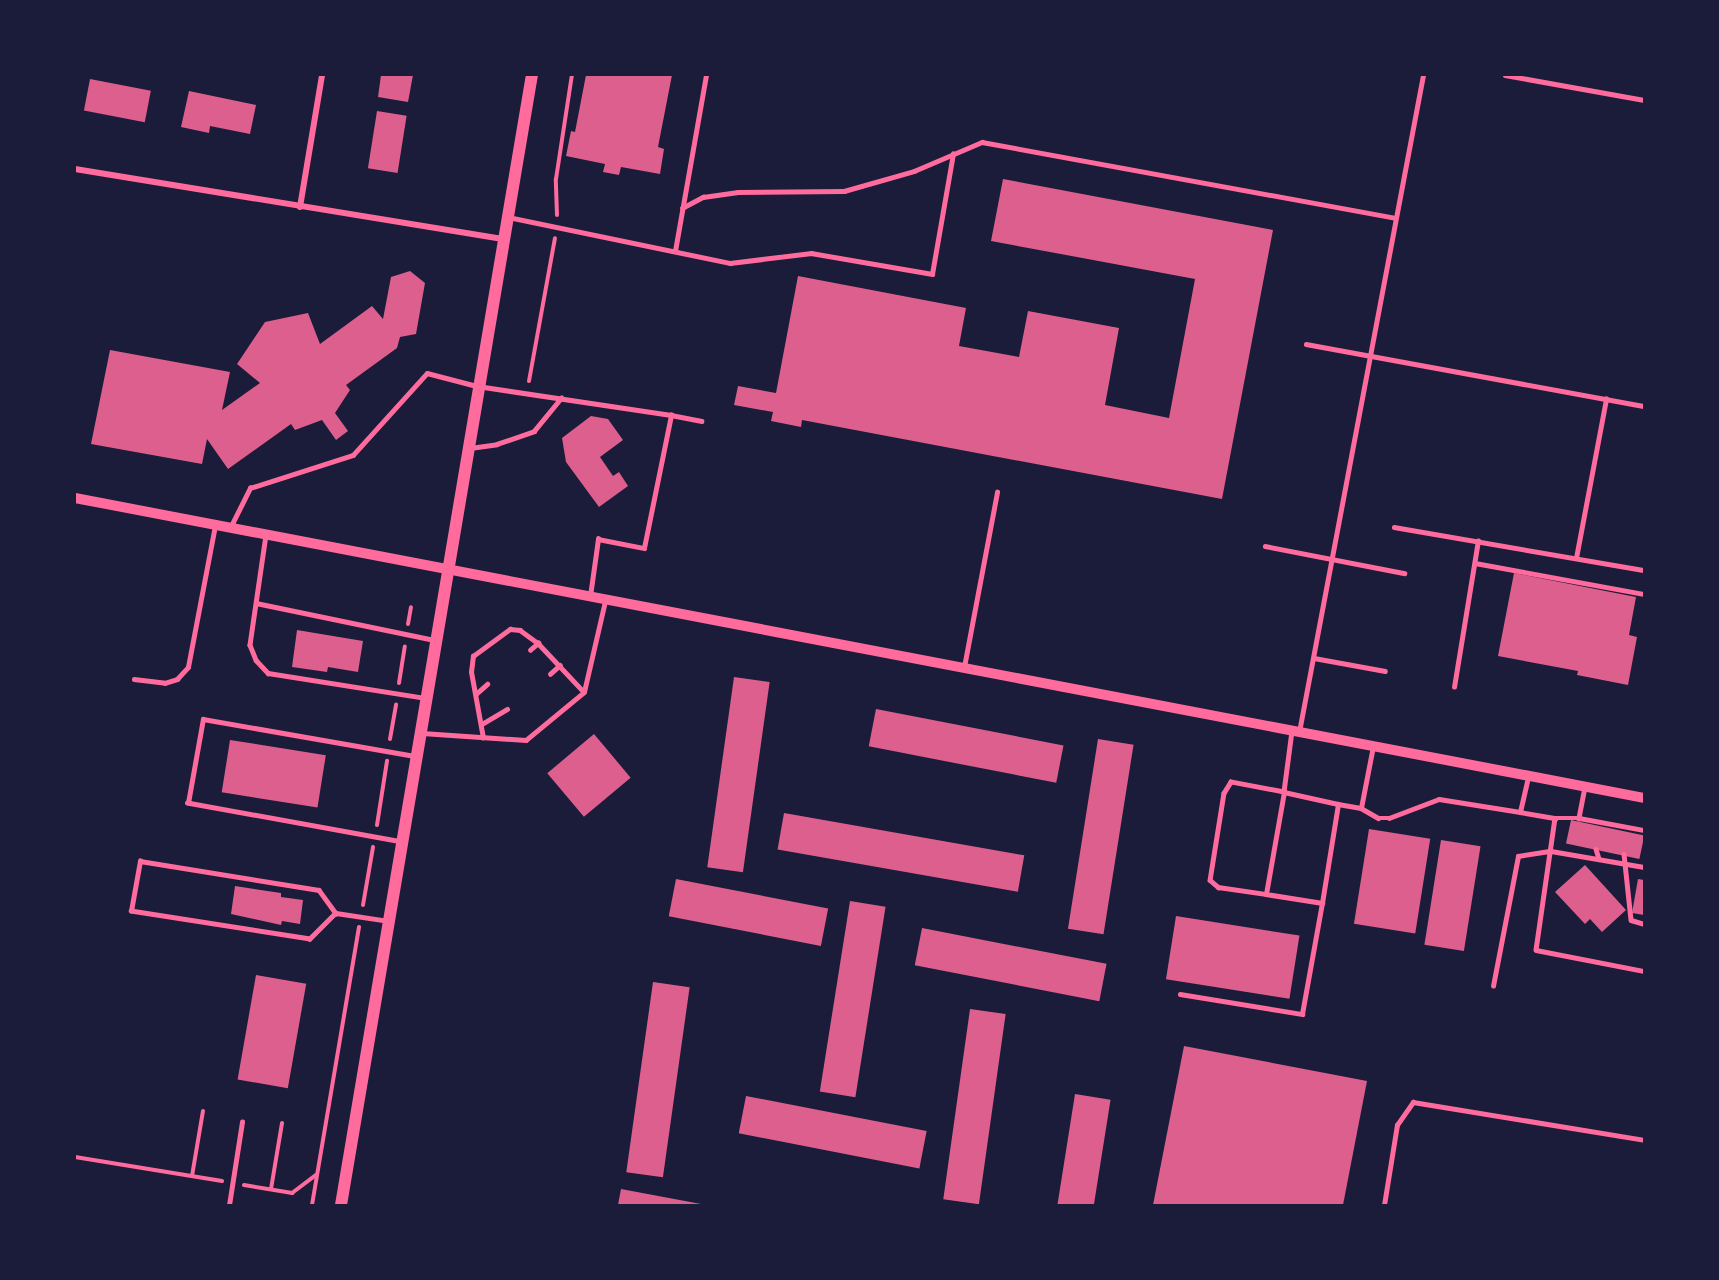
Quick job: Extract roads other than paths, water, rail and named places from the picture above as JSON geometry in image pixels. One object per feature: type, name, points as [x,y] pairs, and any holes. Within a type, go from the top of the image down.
[{"type":"main road","points":[[341,1205],[477,386],[532,75]]},
{"type":"street","points":[[300,207],[322,75]]},
{"type":"street","points":[[75,169],[504,239]]},
{"type":"street","points":[[75,498],[963,670],[1644,798]]},
{"type":"lane","points":[[675,251],[706,75]]},
{"type":"lane","points":[[1266,894],[1295,732],[1314,658],[1368,355],[1423,75]]},
{"type":"lane","points":[[1505,75],[1644,100]]},
{"type":"lane","points":[[682,208],[703,197],[738,192],[844,191],[914,171],[982,142],[1395,218]]},
{"type":"lane","points":[[508,217],[730,263],[811,253],[932,274],[953,154]]},
{"type":"lane","points":[[1306,344],[1644,406]]},
{"type":"lane","points":[[230,528],[250,488],[353,455],[427,373],[477,386],[701,421]]},
{"type":"lane","points":[[467,448],[497,444],[534,432],[561,398]]},
{"type":"lane","points":[[1576,558],[1606,399]]},
{"type":"lane","points":[[590,598],[598,539],[644,548],[671,415]]},
{"type":"lane","points":[[963,670],[997,492]]},
{"type":"lane","points":[[134,679],[165,683],[177,679],[188,667],[215,525]]},
{"type":"lane","points":[[1394,527],[1644,570]]},
{"type":"lane","points":[[266,535],[250,645],[255,660],[268,673],[426,698]]},
{"type":"lane","points":[[1454,687],[1478,541]]},
{"type":"lane","points":[[1265,546],[1404,573]]},
{"type":"lane","points":[[1475,563],[1644,594]]},
{"type":"lane","points":[[420,732],[526,740],[584,692],[605,601]]},
{"type":"lane","points":[[256,603],[436,640]]},
{"type":"lane","points":[[483,738],[471,672],[473,656],[510,629],[520,630],[538,643],[584,692]]},
{"type":"lane","points":[[530,650],[538,643]]},
{"type":"lane","points":[[1314,658],[1385,672]]},
{"type":"lane","points":[[550,674],[560,665]]},
{"type":"lane","points":[[476,694],[487,684]]},
{"type":"lane","points":[[482,724],[507,709]]},
{"type":"lane","points":[[402,842],[188,803],[203,719],[416,756]]},
{"type":"lane","points":[[1361,808],[1373,747]]},
{"type":"lane","points":[[1520,812],[1528,776]]},
{"type":"lane","points":[[1322,903],[1218,887],[1210,880],[1224,793],[1231,782],[1361,808],[1378,818],[1389,818],[1440,799],[1555,818],[1579,818],[1616,827],[1644,830]]},
{"type":"lane","points":[[1579,818],[1585,787]]},
{"type":"lane","points":[[1180,994],[1302,1014],[1338,804]]},
{"type":"lane","points":[[1555,818],[1536,950],[1644,971]]},
{"type":"lane","points":[[1596,849],[1599,859]]},
{"type":"lane","points":[[1493,986],[1518,856],[1551,851],[1644,867]]},
{"type":"lane","points":[[1624,854],[1631,920],[1644,924]]},
{"type":"lane","points":[[336,913],[310,939],[131,911],[140,861],[319,890],[336,913],[389,921]]},
{"type":"lane","points":[[1384,1205],[1397,1125],[1413,1102],[1644,1140]]},
{"type":"lane","points":[[230,1205],[242,1122]]}]
